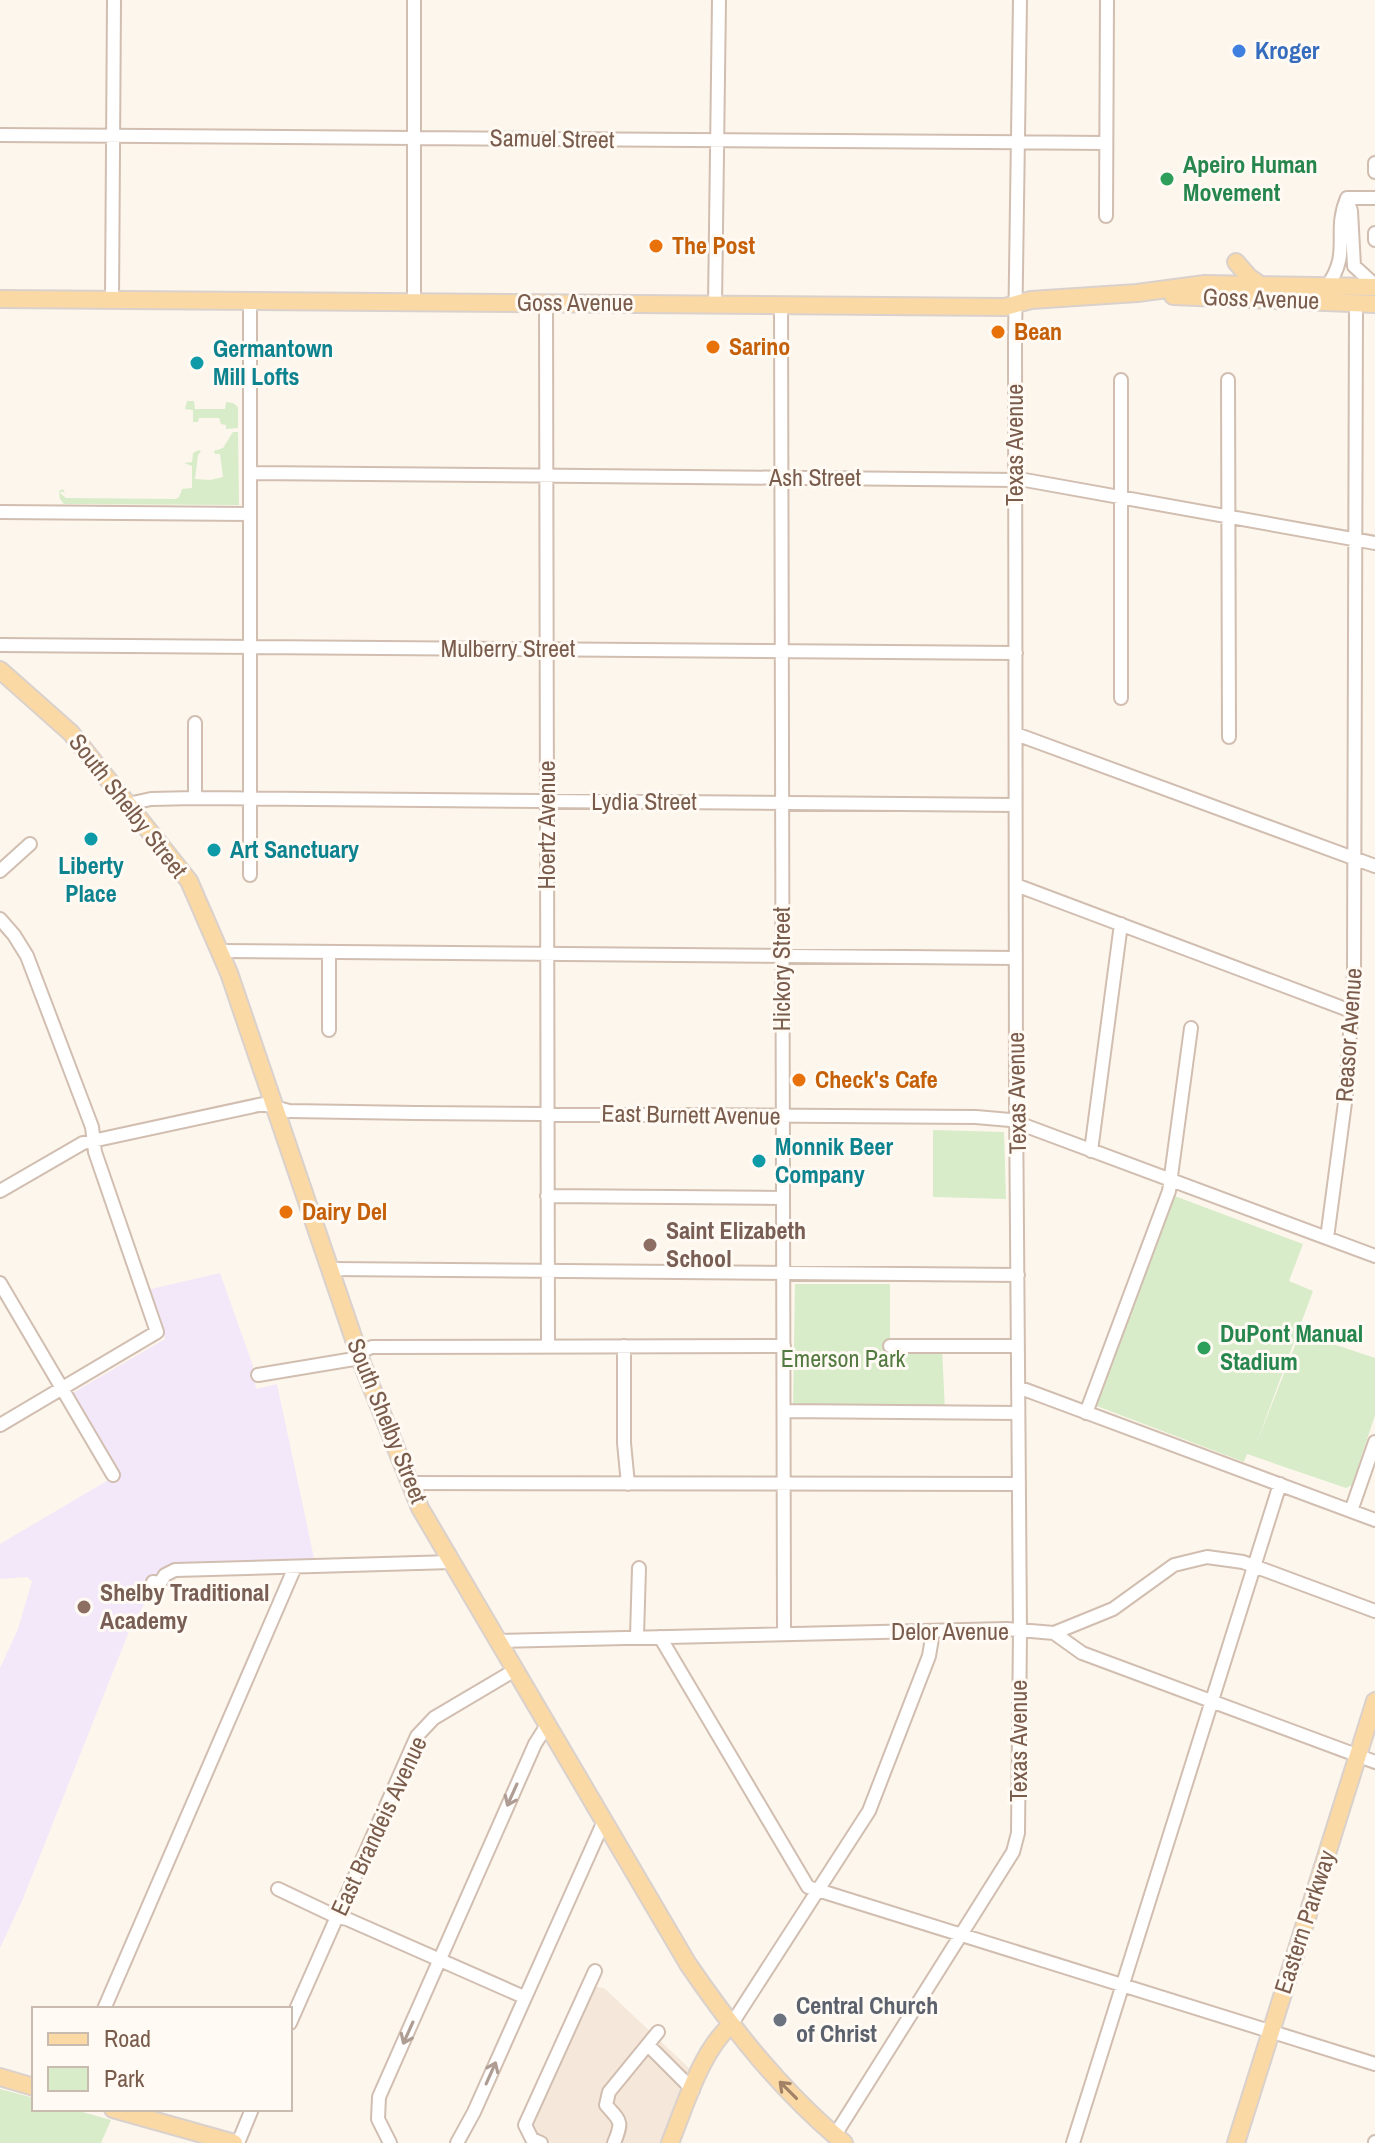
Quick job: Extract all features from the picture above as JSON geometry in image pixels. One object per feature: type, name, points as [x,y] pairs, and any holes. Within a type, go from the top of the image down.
[{"type":"main road","points":[[1236,262],[1259,284]]},
{"type":"main road","name":"Goss Avenue","points":[[0,299],[1005,307],[1205,284],[1375,286]]},
{"type":"main road","name":"Goss Avenue","points":[[1148,291],[1163,296],[1375,304]]},
{"type":"main road","name":"South Shelby Street","points":[[0,670],[71,733],[189,881],[221,951],[359,1352],[420,1508],[688,1964],[731,2025],[779,2081],[840,2139]]},
{"type":"main road","name":"Eastern Parkway","points":[[1236,2143],[1375,1701]]},
{"type":"main road","points":[[670,2143],[714,2044],[731,2025]]},
{"type":"main road","points":[[0,2077],[32,2086]]},
{"type":"main road","points":[[119,2111],[209,2140],[236,2143]]},
{"type":"street","points":[[112,300],[114,0]]},
{"type":"street","points":[[414,0],[414,302]]},
{"type":"street","points":[[715,305],[719,0]]},
{"type":"street","name":"Texas Avenue","points":[[840,2139],[1013,1852],[1016,1840],[1020,1632],[1015,805],[1020,0]]},
{"type":"street","points":[[1106,216],[1107,0]]},
{"type":"street","name":"Samuel Street","points":[[0,135],[1105,143]]},
{"type":"street","points":[[1375,163],[1375,172]]},
{"type":"street","points":[[1347,198],[1375,198]]},
{"type":"street","points":[[1327,286],[1341,259],[1340,215],[1347,198]]},
{"type":"street","points":[[1347,198],[1351,211],[1354,266],[1375,286]]},
{"type":"street","points":[[1375,233],[1375,240]]},
{"type":"street","points":[[250,300],[250,875]]},
{"type":"street","name":"Hoertz Avenue","points":[[546,303],[548,1346]]},
{"type":"street","name":"Reasor Avenue","points":[[1327,1238],[1346,1095],[1351,1011],[1355,859],[1356,303]]},
{"type":"street","name":"Hickory Street","points":[[781,305],[784,1633]]},
{"type":"street","points":[[1121,380],[1121,698]]},
{"type":"street","points":[[1228,380],[1229,737]]},
{"type":"street","name":"Ash Street","points":[[250,473],[1016,480],[1375,543]]},
{"type":"street","points":[[0,512],[250,514]]},
{"type":"street","name":"Mulberry Street","points":[[0,645],[1016,653]]},
{"type":"street","points":[[195,723],[195,798]]},
{"type":"street","points":[[1016,734],[1375,866]]},
{"type":"street","name":"Lydia Street","points":[[128,804],[151,799],[195,798],[1015,805]]},
{"type":"street","points":[[0,871],[30,844]]},
{"type":"street","points":[[1016,885],[1351,1011]]},
{"type":"street","points":[[0,919],[27,956],[92,1127],[95,1152],[157,1332],[0,1425]]},
{"type":"street","points":[[1091,1151],[1121,924]]},
{"type":"street","points":[[221,951],[1016,958]]},
{"type":"street","points":[[329,952],[329,1030]]},
{"type":"street","points":[[1086,1413],[1169,1191],[1191,1028]]},
{"type":"street","name":"East Burnett Avenue","points":[[0,1191],[83,1143],[263,1104],[289,1111],[976,1117],[1006,1119],[1375,1256]]},
{"type":"street","points":[[547,1196],[783,1198]]},
{"type":"street","points":[[331,1269],[1018,1275]]},
{"type":"street","points":[[0,1283],[113,1475]]},
{"type":"street","points":[[624,1346],[624,1443],[628,1484]]},
{"type":"street","points":[[258,1375],[354,1359],[359,1352],[372,1347],[784,1346]]},
{"type":"street","points":[[890,1346],[1018,1346]]},
{"type":"street","points":[[1018,1387],[1375,1520]]},
{"type":"street","points":[[784,1411],[1018,1413]]},
{"type":"street","points":[[1351,1511],[1375,1442]]},
{"type":"street","points":[[410,1483],[1018,1484]]},
{"type":"street","points":[[1073,2143],[1280,1484]]},
{"type":"street","points":[[1054,1633],[1113,1609],[1164,1571],[1184,1561],[1219,1557],[1254,1566],[1375,1611]]},
{"type":"street","points":[[153,1582],[160,1583],[165,1575],[175,1570],[452,1562]]},
{"type":"street","points":[[105,2007],[295,1567]]},
{"type":"street","points":[[637,1636],[639,1568]]},
{"type":"street","name":"Delor Avenue","points":[[499,1641],[1007,1629],[1054,1633]]},
{"type":"street","points":[[731,2025],[877,1795],[929,1656],[933,1632]]},
{"type":"street","points":[[1054,1633],[1082,1653],[1375,1762]]},
{"type":"street","points":[[660,1637],[808,1887],[1375,2064]]},
{"type":"street","name":"East Brandeis Avenue","points":[[292,2018],[412,1746],[423,1729],[447,1710],[515,1670]]},
{"type":"street","points":[[390,2143],[380,2127],[378,2103],[535,1744],[547,1725]]},
{"type":"street","points":[[457,2143],[474,2112],[604,1821]]},
{"type":"street","points":[[278,1889],[524,1997]]},
{"type":"street","points":[[541,2143],[532,2139],[525,2125],[595,1971]]},
{"type":"street","points":[[614,2143],[620,2128],[619,2118],[606,2105],[606,2099],[658,2032]]},
{"type":"street","points":[[648,2045],[693,2090]]},
{"type":"street","points":[[236,2143],[251,2111]]},
{"type":"shaded area","name":"Shelby Traditional Academy","points":[[220,1273],[253,1366],[256,1389],[277,1384],[314,1558],[160,1575],[128,1634],[22,1901],[0,1948],[0,1668],[18,1629],[32,1581],[27,1577],[0,1579],[0,1544],[110,1479],[71,1394],[165,1339],[147,1290]]},
{"type":"shaded area","points":[[604,1988],[691,2070],[660,2143],[551,2143],[532,2135],[528,2126],[590,1990]]},
{"type":"green space","points":[[187,401],[194,401],[195,409],[225,409],[226,402],[233,403],[238,407],[238,428],[226,429],[219,418],[199,418],[198,422],[193,422],[193,410],[185,409]]},
{"type":"green space","points":[[233,432],[238,432],[239,505],[64,504],[60,499],[59,491],[63,489],[65,494],[60,493],[66,498],[176,499],[182,489],[192,488],[192,466],[184,463],[192,462],[193,453],[199,450],[195,479],[223,477],[220,454],[214,451],[223,448]]},
{"type":"green space","points":[[933,1130],[1004,1132],[1006,1199],[933,1197]]},
{"type":"green space","name":"DuPont Manual Stadium","points":[[1172,1195],[1303,1244],[1289,1281],[1313,1291],[1255,1447],[1300,1333],[1375,1358],[1375,1415],[1352,1485],[1346,1488],[1247,1454],[1244,1462],[1094,1405]]},
{"type":"green space","name":"Emerson Park","points":[[795,1284],[890,1284],[890,1351],[942,1349],[945,1410],[793,1409]]},
{"type":"green space","points":[[0,2089],[32,2097],[32,2111],[79,2111],[111,2120],[101,2143],[0,2143]]},
{"type":"place","name":"Kroger","points":[[1239,51]]},
{"type":"place","name":"Apeiro Human Movement","points":[[1167,179]]},
{"type":"place","name":"The Post","points":[[656,246]]},
{"type":"place","name":"Bean","points":[[998,332]]},
{"type":"place","name":"Sarino","points":[[713,347]]},
{"type":"place","name":"Germantown Mill Lofts","points":[[197,363]]},
{"type":"place","name":"Liberty Place","points":[[91,839]]},
{"type":"place","name":"Art Sanctuary","points":[[214,850]]},
{"type":"place","name":"Check's Cafe","points":[[799,1080]]},
{"type":"place","name":"Monnik Beer Company","points":[[759,1161]]},
{"type":"place","name":"Dairy Del","points":[[286,1212]]},
{"type":"place","name":"Saint Elizabeth School","points":[[650,1245]]},
{"type":"place","name":"DuPont Manual Stadium","points":[[1204,1348]]},
{"type":"place","name":"Shelby Traditional Academy","points":[[84,1607]]},
{"type":"place","name":"Central Church of Christ","points":[[780,2020]]}]
